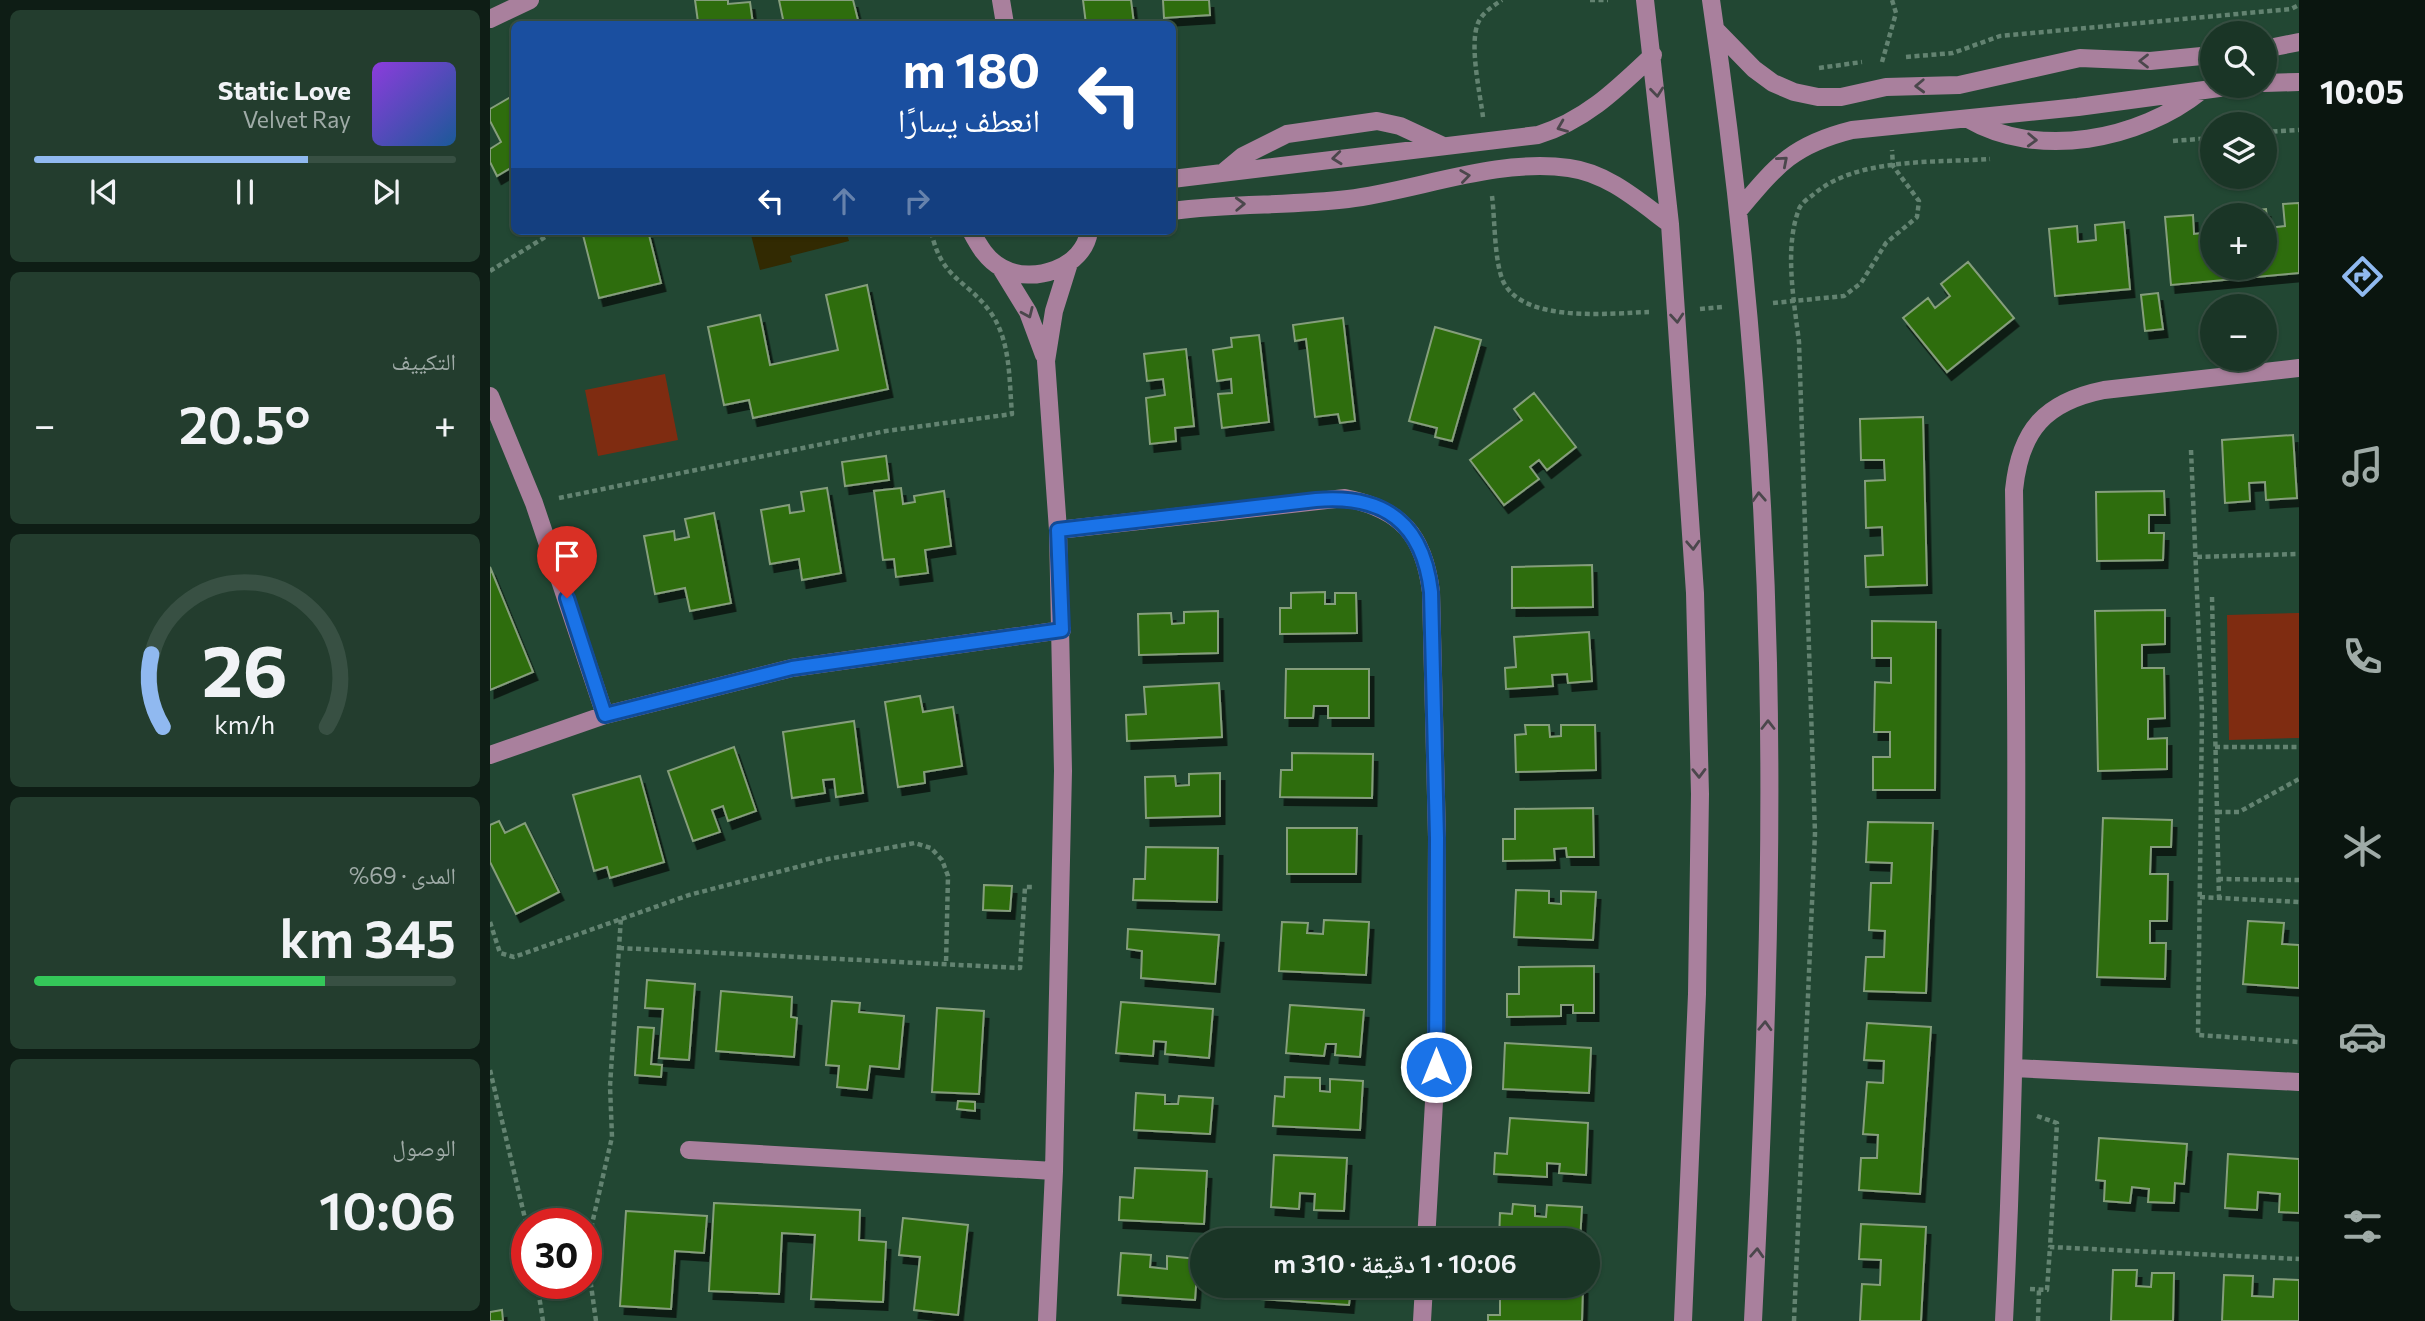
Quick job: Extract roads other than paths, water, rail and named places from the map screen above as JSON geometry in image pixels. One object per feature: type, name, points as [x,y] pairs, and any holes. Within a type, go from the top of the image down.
[{"type":"street","points":[[490,19],[530,0]]},
{"type":"street","points":[[1002,0],[1005,21]]},
{"type":"street","points":[[1645,0],[1670,224],[1695,593],[1700,794],[1697,994],[1683,1321]]},
{"type":"street","points":[[1711,0],[1738,211],[1756,437],[1768,661],[1769,936],[1753,1321]]},
{"type":"street","points":[[1715,29],[1754,69],[1794,92],[1818,97],[1841,97],[1886,87],[1959,85],[2080,58],[2150,61],[2200,56]]},
{"type":"street","points":[[2277,46],[2299,42]]},
{"type":"street","points":[[1176,178],[1538,135],[1563,128],[1608,98],[1653,55]]},
{"type":"street","points":[[2277,83],[2299,82]]},
{"type":"street","points":[[1738,211],[1771,172],[1794,151],[1822,137],[1852,130],[1968,119],[2200,90]]},
{"type":"street","points":[[1968,119],[2000,135],[2018,139],[2036,141],[2098,136],[2167,114],[2200,91]]},
{"type":"street","points":[[1224,172],[1243,156],[1287,134],[1377,121],[1411,130],[1443,146]]},
{"type":"street","points":[[1176,211],[1238,204],[1351,199],[1451,178],[1549,167],[1570,168],[1600,176],[1670,224]]},
{"type":"street","points":[[973,235],[982,252],[1001,268],[1028,312],[1046,361]]},
{"type":"street","points":[[1047,1321],[1063,886],[1062,630],[1046,361],[1054,312],[1069,262],[1092,235]]},
{"type":"street","points":[[1001,268],[1018,274],[1036,275],[1069,262]]},
{"type":"street","points":[[2004,1321],[2013,1108],[2018,809],[2014,490],[2017,460],[2035,426],[2049,411],[2075,396],[2104,390],[2299,368]]},
{"type":"street","points":[[490,396],[534,503],[605,715]]},
{"type":"street","points":[[1058,530],[1345,498],[1373,503],[1397,518],[1416,538],[1428,564],[1431,592],[1437,838],[1436,1067],[1427,1228]]},
{"type":"street","points":[[490,755],[605,715],[792,668],[1062,630]]},
{"type":"street","points":[[2014,1068],[2299,1082]]},
{"type":"street","points":[[690,1150],[1054,1171]]},
{"type":"street","points":[[1422,1321],[1423,1298]]}]
